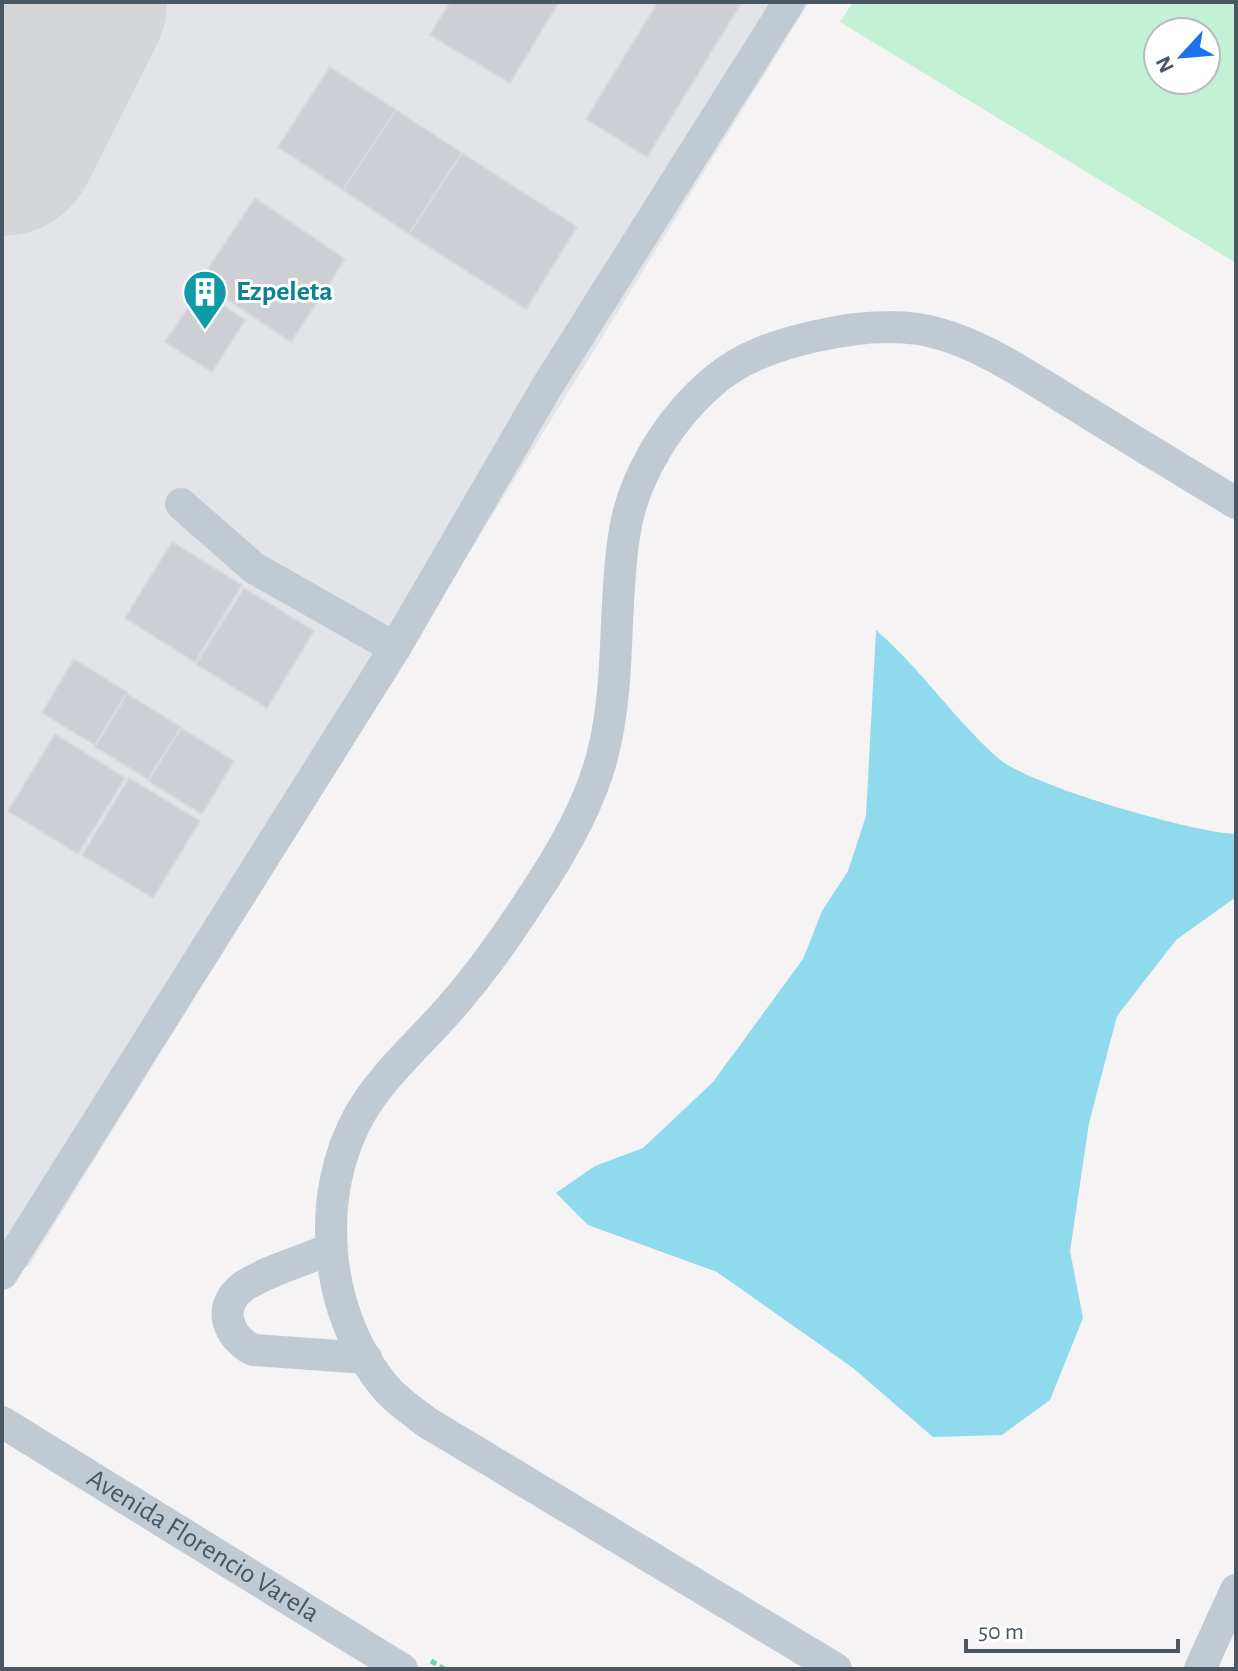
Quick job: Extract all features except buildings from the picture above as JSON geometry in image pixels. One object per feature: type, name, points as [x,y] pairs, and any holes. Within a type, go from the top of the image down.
[{"type":"street","points":[[2,1274],[395,648],[546,388],[789,2]]},
{"type":"street","points":[[836,1669],[428,1423],[382,1384],[366,1358],[340,1299],[330,1249],[336,1178],[347,1140],[380,1084],[452,1006],[497,949],[556,861],[581,812],[602,757],[611,699],[624,536],[631,504],[665,436],[693,397],[734,364],[786,343],[879,327],[920,329],[960,342],[1014,369],[1236,503]]},
{"type":"street","points":[[181,504],[254,568],[395,648]]},
{"type":"street","points":[[330,1249],[244,1286],[233,1297],[226,1313],[229,1329],[237,1342],[253,1350],[366,1358]]},
{"type":"street","name":"Avenida Florencio Varela","points":[[2,1422],[402,1669]]},
{"type":"street","points":[[1200,1669],[1236,1590]]},
{"type":"shaded area","points":[[2,2],[809,2],[28,1267],[2,1268]]},
{"type":"green space","points":[[853,2],[1236,2],[1236,263],[840,22]]},
{"type":"water","points":[[876,630],[982,743],[1016,769],[1112,806],[1185,825],[1236,834],[1236,897],[1176,940],[1117,1016],[1089,1123],[1070,1251],[1083,1318],[1050,1400],[1002,1435],[933,1437],[853,1368],[717,1272],[588,1225],[556,1193],[595,1166],[643,1148],[713,1082],[803,959],[822,911],[848,871],[866,816]]},
{"type":"runway","points":[[2,141],[72,2]]},
{"type":"place","name":"Ezpeleta","points":[[205,331]]}]
